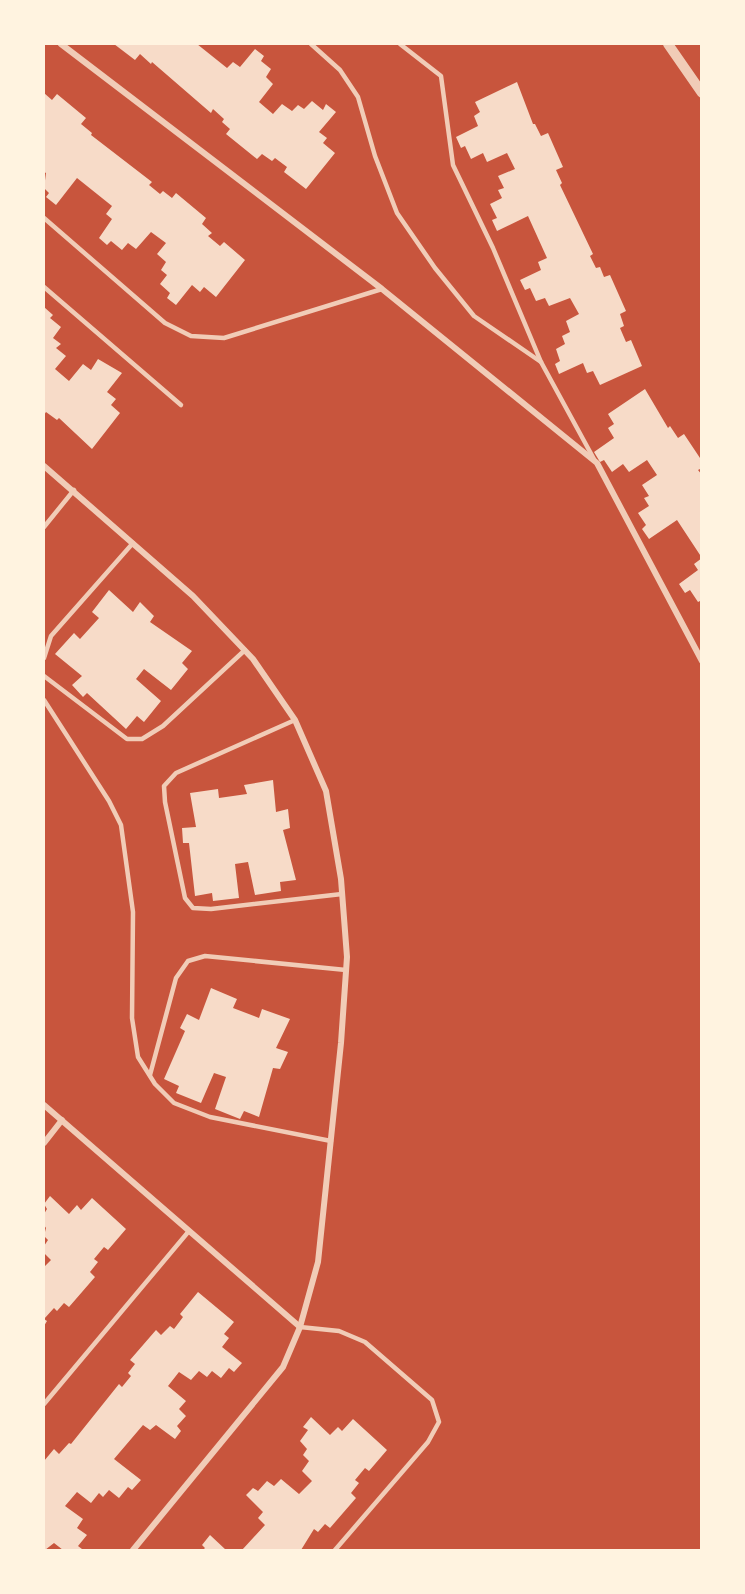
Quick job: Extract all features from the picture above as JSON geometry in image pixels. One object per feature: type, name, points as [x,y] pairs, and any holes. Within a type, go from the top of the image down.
[{"type":"street","points":[[61,44],[382,289],[597,463],[702,661]]},
{"type":"street","points":[[668,44],[702,93]]},
{"type":"street","points":[[44,466],[193,596],[245,650],[295,720],[326,791],[342,894],[346,970],[331,1141],[318,1262],[300,1327],[283,1367],[132,1551]]},
{"type":"street","points":[[44,1105],[300,1327]]},
{"type":"street","points":[[44,1143],[62,1120]]},
{"type":"lane","points":[[311,44],[340,70],[358,97],[375,156],[397,213],[435,268],[474,316],[541,362]]},
{"type":"lane","points":[[400,44],[441,76],[453,165],[493,248],[541,362],[597,463]]},
{"type":"lane","points":[[44,218],[165,323],[191,336],[224,339],[382,289]]},
{"type":"lane","points":[[44,287],[181,405]]},
{"type":"lane","points":[[44,527],[74,490]]},
{"type":"lane","points":[[44,658],[51,636],[133,542]]},
{"type":"lane","points":[[44,676],[127,739],[142,739],[163,726],[245,650]]},
{"type":"lane","points":[[44,700],[109,801],[121,825],[133,912],[132,1018],[138,1057],[174,1103],[210,1117],[331,1141]]},
{"type":"lane","points":[[295,720],[176,773],[164,786],[165,802],[185,898],[193,908],[211,909],[342,894]]},
{"type":"lane","points":[[150,1075],[176,978],[188,961],[204,956],[346,970]]},
{"type":"lane","points":[[44,1404],[189,1231]]},
{"type":"lane","points":[[300,1327],[339,1331],[364,1342],[432,1400],[439,1422],[428,1442],[335,1551]]},
{"type":"building","points":[[114,44],[197,44],[227,68],[233,62],[240,67],[255,49],[264,56],[261,61],[271,69],[266,77],[273,84],[259,102],[273,114],[282,104],[292,111],[298,105],[304,109],[312,101],[323,110],[326,104],[336,112],[319,132],[327,138],[323,143],[335,153],[306,189],[284,172],[287,167],[275,158],[272,161],[262,154],[257,159],[226,134],[230,129],[222,122],[224,119],[213,109],[211,113],[152,62],[151,64],[140,54],[135,60]]},
{"type":"building","points":[[517,82],[533,124],[541,136],[548,133],[563,167],[556,170],[562,183],[560,185],[593,254],[590,256],[596,268],[600,267],[604,277],[610,275],[626,311],[620,314],[624,326],[620,328],[626,342],[631,340],[642,366],[600,385],[593,371],[587,373],[583,363],[559,374],[555,364],[560,361],[556,349],[565,344],[562,336],[570,332],[566,321],[579,314],[570,298],[549,306],[545,298],[536,301],[530,288],[525,290],[520,280],[541,270],[538,262],[547,258],[528,216],[497,231],[492,220],[497,218],[490,204],[502,198],[498,190],[504,188],[498,176],[515,169],[507,153],[487,162],[483,153],[471,159],[465,146],[461,148],[456,137],[478,126],[474,116],[480,112],[475,102]]},
{"type":"building","points":[[44,93],[52,100],[57,94],[86,118],[81,124],[92,133],[91,135],[152,182],[149,185],[160,194],[163,191],[172,198],[176,193],[206,218],[202,224],[212,233],[208,236],[220,246],[224,242],[245,260],[216,297],[204,287],[200,292],[192,285],[176,305],[167,298],[170,293],[160,284],[167,275],[161,270],[166,262],[157,254],[166,243],[151,232],[136,249],[128,243],[122,250],[111,241],[107,245],[99,238],[112,219],[106,214],[112,206],[77,178],[56,205],[46,197],[49,193],[44,188],[46,173],[44,172]]},
{"type":"building","points":[[44,307],[53,315],[50,318],[61,327],[53,338],[61,344],[56,348],[66,356],[55,369],[69,381],[83,364],[91,370],[98,359],[122,373],[107,392],[116,399],[111,405],[120,413],[92,449],[59,418],[57,420],[46,412],[44,415]]},
{"type":"building","points":[[645,389],[668,428],[670,426],[678,438],[684,434],[702,461],[702,468],[698,470],[702,475],[702,558],[677,520],[649,539],[642,529],[646,525],[638,513],[649,506],[644,498],[649,496],[642,485],[657,475],[647,460],[629,472],[623,464],[612,472],[604,460],[600,462],[594,452],[614,438],[608,428],[614,424],[608,414]]},
{"type":"building","points":[[702,558],[702,600],[698,602],[690,590],[685,593],[679,584],[698,570],[694,564]]},
{"type":"building","points":[[109,590],[133,612],[140,602],[154,616],[150,622],[192,651],[182,663],[188,669],[171,690],[144,669],[136,679],[161,701],[144,722],[137,716],[126,729],[87,693],[83,697],[72,685],[82,676],[55,654],[74,633],[80,639],[99,618],[92,612]]},
{"type":"building","points":[[273,780],[276,812],[288,809],[290,828],[283,830],[296,880],[280,882],[281,891],[255,895],[248,862],[235,864],[239,898],[213,901],[212,893],[195,896],[189,843],[183,843],[182,828],[196,827],[190,793],[218,789],[219,798],[247,794],[244,785]]},
{"type":"building","points":[[211,988],[237,999],[233,1008],[259,1018],[262,1009],[290,1019],[276,1048],[288,1052],[280,1069],[273,1068],[259,1117],[244,1111],[240,1119],[215,1109],[226,1077],[214,1073],[201,1103],[176,1093],[179,1086],[164,1079],[185,1031],[180,1028],[187,1014],[199,1020]]},
{"type":"building","points":[[50,1196],[69,1214],[77,1205],[81,1210],[92,1198],[126,1229],[108,1250],[104,1247],[94,1259],[98,1262],[90,1272],[95,1277],[69,1307],[64,1303],[57,1311],[54,1308],[44,1319],[44,1267],[51,1260],[44,1253],[44,1246],[48,1240],[44,1236],[46,1228],[44,1214],[47,1209],[44,1204]]},
{"type":"building","points":[[198,1292],[234,1322],[224,1334],[229,1338],[222,1347],[242,1363],[234,1372],[229,1368],[221,1378],[212,1371],[207,1377],[199,1371],[191,1380],[179,1372],[168,1386],[186,1401],[179,1409],[186,1416],[177,1426],[181,1431],[175,1439],[156,1425],[150,1430],[143,1425],[114,1459],[141,1480],[132,1490],[128,1487],[119,1498],[109,1490],[103,1497],[99,1493],[91,1503],[77,1492],[65,1506],[83,1519],[77,1528],[87,1535],[78,1546],[82,1549],[63,1550],[54,1543],[45,1550],[44,1461],[54,1449],[59,1454],[69,1443],[71,1444],[119,1384],[122,1387],[131,1376],[128,1373],[135,1364],[130,1360],[156,1330],[161,1335],[170,1326],[174,1329],[183,1317],[180,1314]]},
{"type":"building","points":[[311,1417],[330,1435],[338,1427],[342,1431],[353,1419],[387,1450],[369,1471],[365,1468],[355,1480],[359,1483],[351,1493],[356,1498],[330,1528],[325,1524],[318,1532],[314,1529],[301,1550],[242,1550],[265,1525],[258,1518],[263,1512],[246,1495],[253,1488],[258,1491],[267,1481],[274,1486],[281,1479],[299,1494],[312,1481],[302,1471],[309,1461],[303,1455],[307,1449],[300,1441],[308,1430],[303,1427]]},
{"type":"building","points":[[210,1535],[226,1550],[203,1550],[205,1548],[202,1545]]}]
